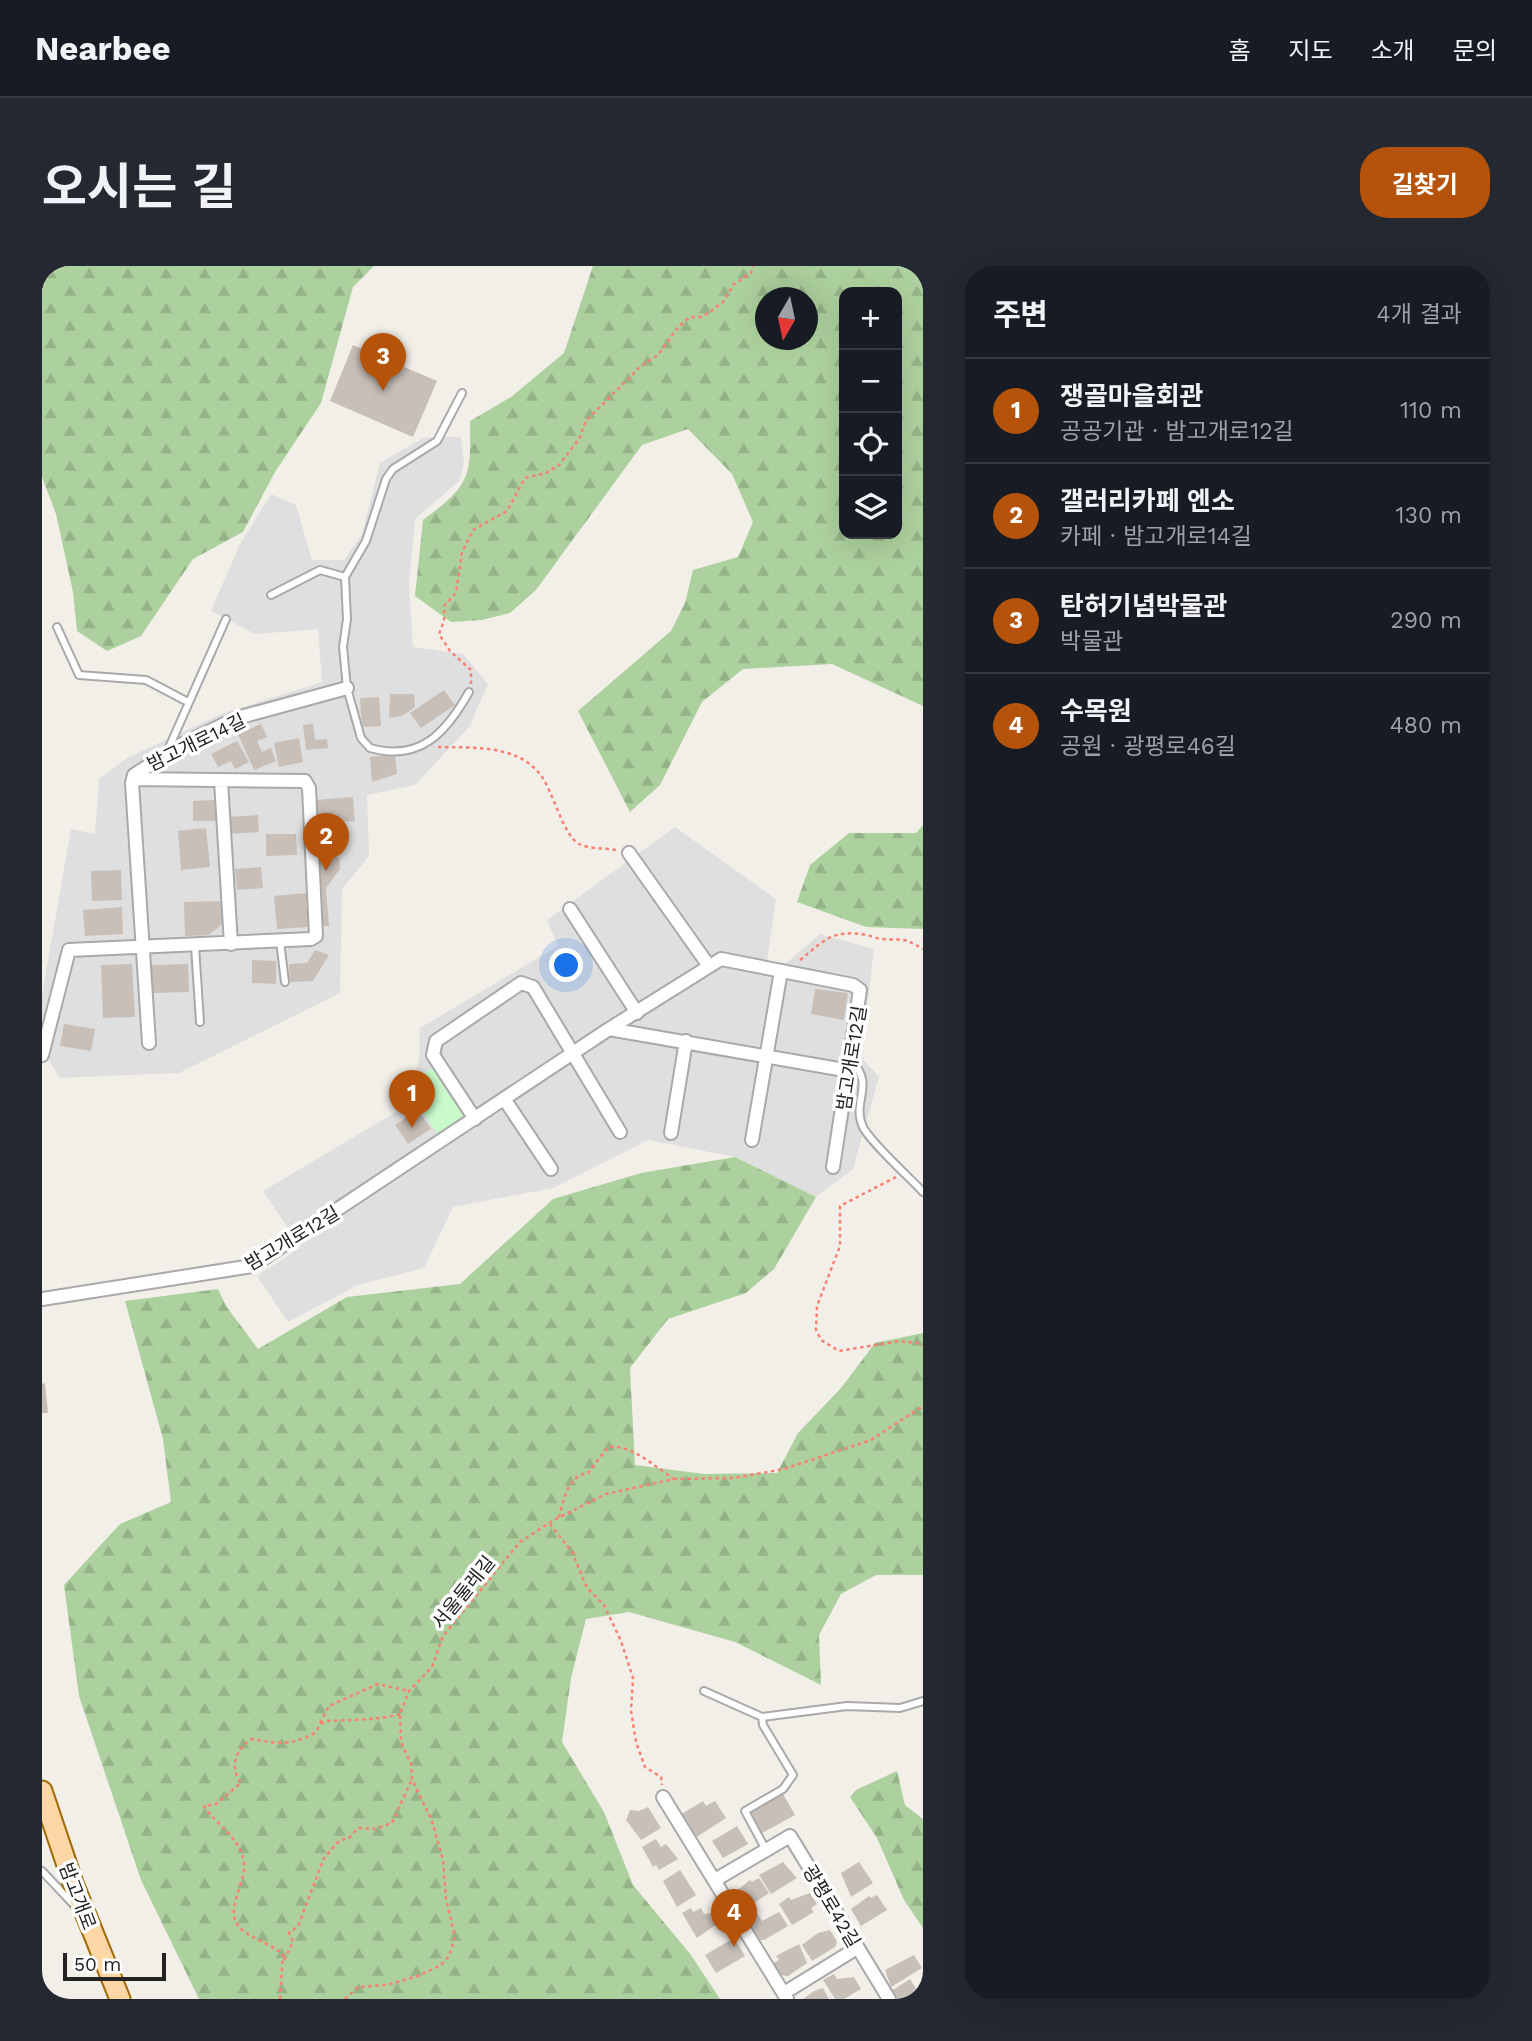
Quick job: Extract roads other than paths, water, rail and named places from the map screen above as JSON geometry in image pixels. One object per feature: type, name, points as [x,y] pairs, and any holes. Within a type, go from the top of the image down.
[{"type":"main road","name":"밤고개로","points":[[42,1791],[58,1843],[120,1999]]},
{"type":"street","name":"밤고개로14길","points":[[149,1043],[133,779],[136,771],[237,718],[347,688]]},
{"type":"street","points":[[42,1055],[69,950],[143,949],[311,939],[317,930],[309,788],[305,781],[133,779]]},
{"type":"street","points":[[220,781],[231,944]]},
{"type":"street","points":[[629,853],[709,966]]},
{"type":"street","points":[[570,909],[637,1013]]},
{"type":"street","name":"밤고개로12길","points":[[42,1298],[252,1266],[609,1029],[721,959],[853,985],[860,990],[851,1066],[833,1167]]},
{"type":"street","points":[[752,1140],[785,972]]},
{"type":"street","points":[[475,1119],[433,1055],[433,1048],[436,1041],[522,983],[533,987],[620,1132]]},
{"type":"street","points":[[609,1029],[767,1057],[851,1066]]},
{"type":"street","points":[[671,1133],[686,1041]]},
{"type":"street","points":[[505,1100],[551,1169]]},
{"type":"street","points":[[663,1797],[785,1996],[858,1948]]},
{"type":"street","name":"광평로42길","points":[[715,1880],[790,1836],[889,1999]]},
{"type":"lane","points":[[462,393],[437,440],[393,469],[386,479],[366,541],[345,577],[346,620],[343,647],[347,688],[362,738],[370,748],[411,752],[423,747],[456,715],[469,692]]},
{"type":"lane","points":[[271,595],[320,570],[345,577]]},
{"type":"lane","points":[[167,754],[226,619]]},
{"type":"lane","points":[[57,627],[79,675],[146,680],[188,702]]},
{"type":"lane","points":[[280,941],[285,982]]},
{"type":"lane","points":[[195,946],[200,1022]]},
{"type":"lane","points":[[851,1066],[861,1070],[864,1080],[860,1111],[863,1128],[923,1192]]},
{"type":"lane","points":[[704,1691],[762,1717],[847,1706],[900,1708],[923,1701]]},
{"type":"lane","points":[[762,1717],[763,1725],[793,1775],[783,1789],[745,1811],[766,1850]]},
{"type":"lane","points":[[42,1871],[88,1920]]},
{"type":"place","name":"탄허기념박물관","points":[[383,391]]},
{"type":"place","name":"갤러리카페 엔소","points":[[326,871]]},
{"type":"place","name":"쟁골마을회관","points":[[412,1128]]},
{"type":"place","name":"수목원","points":[[734,1947]]}]
